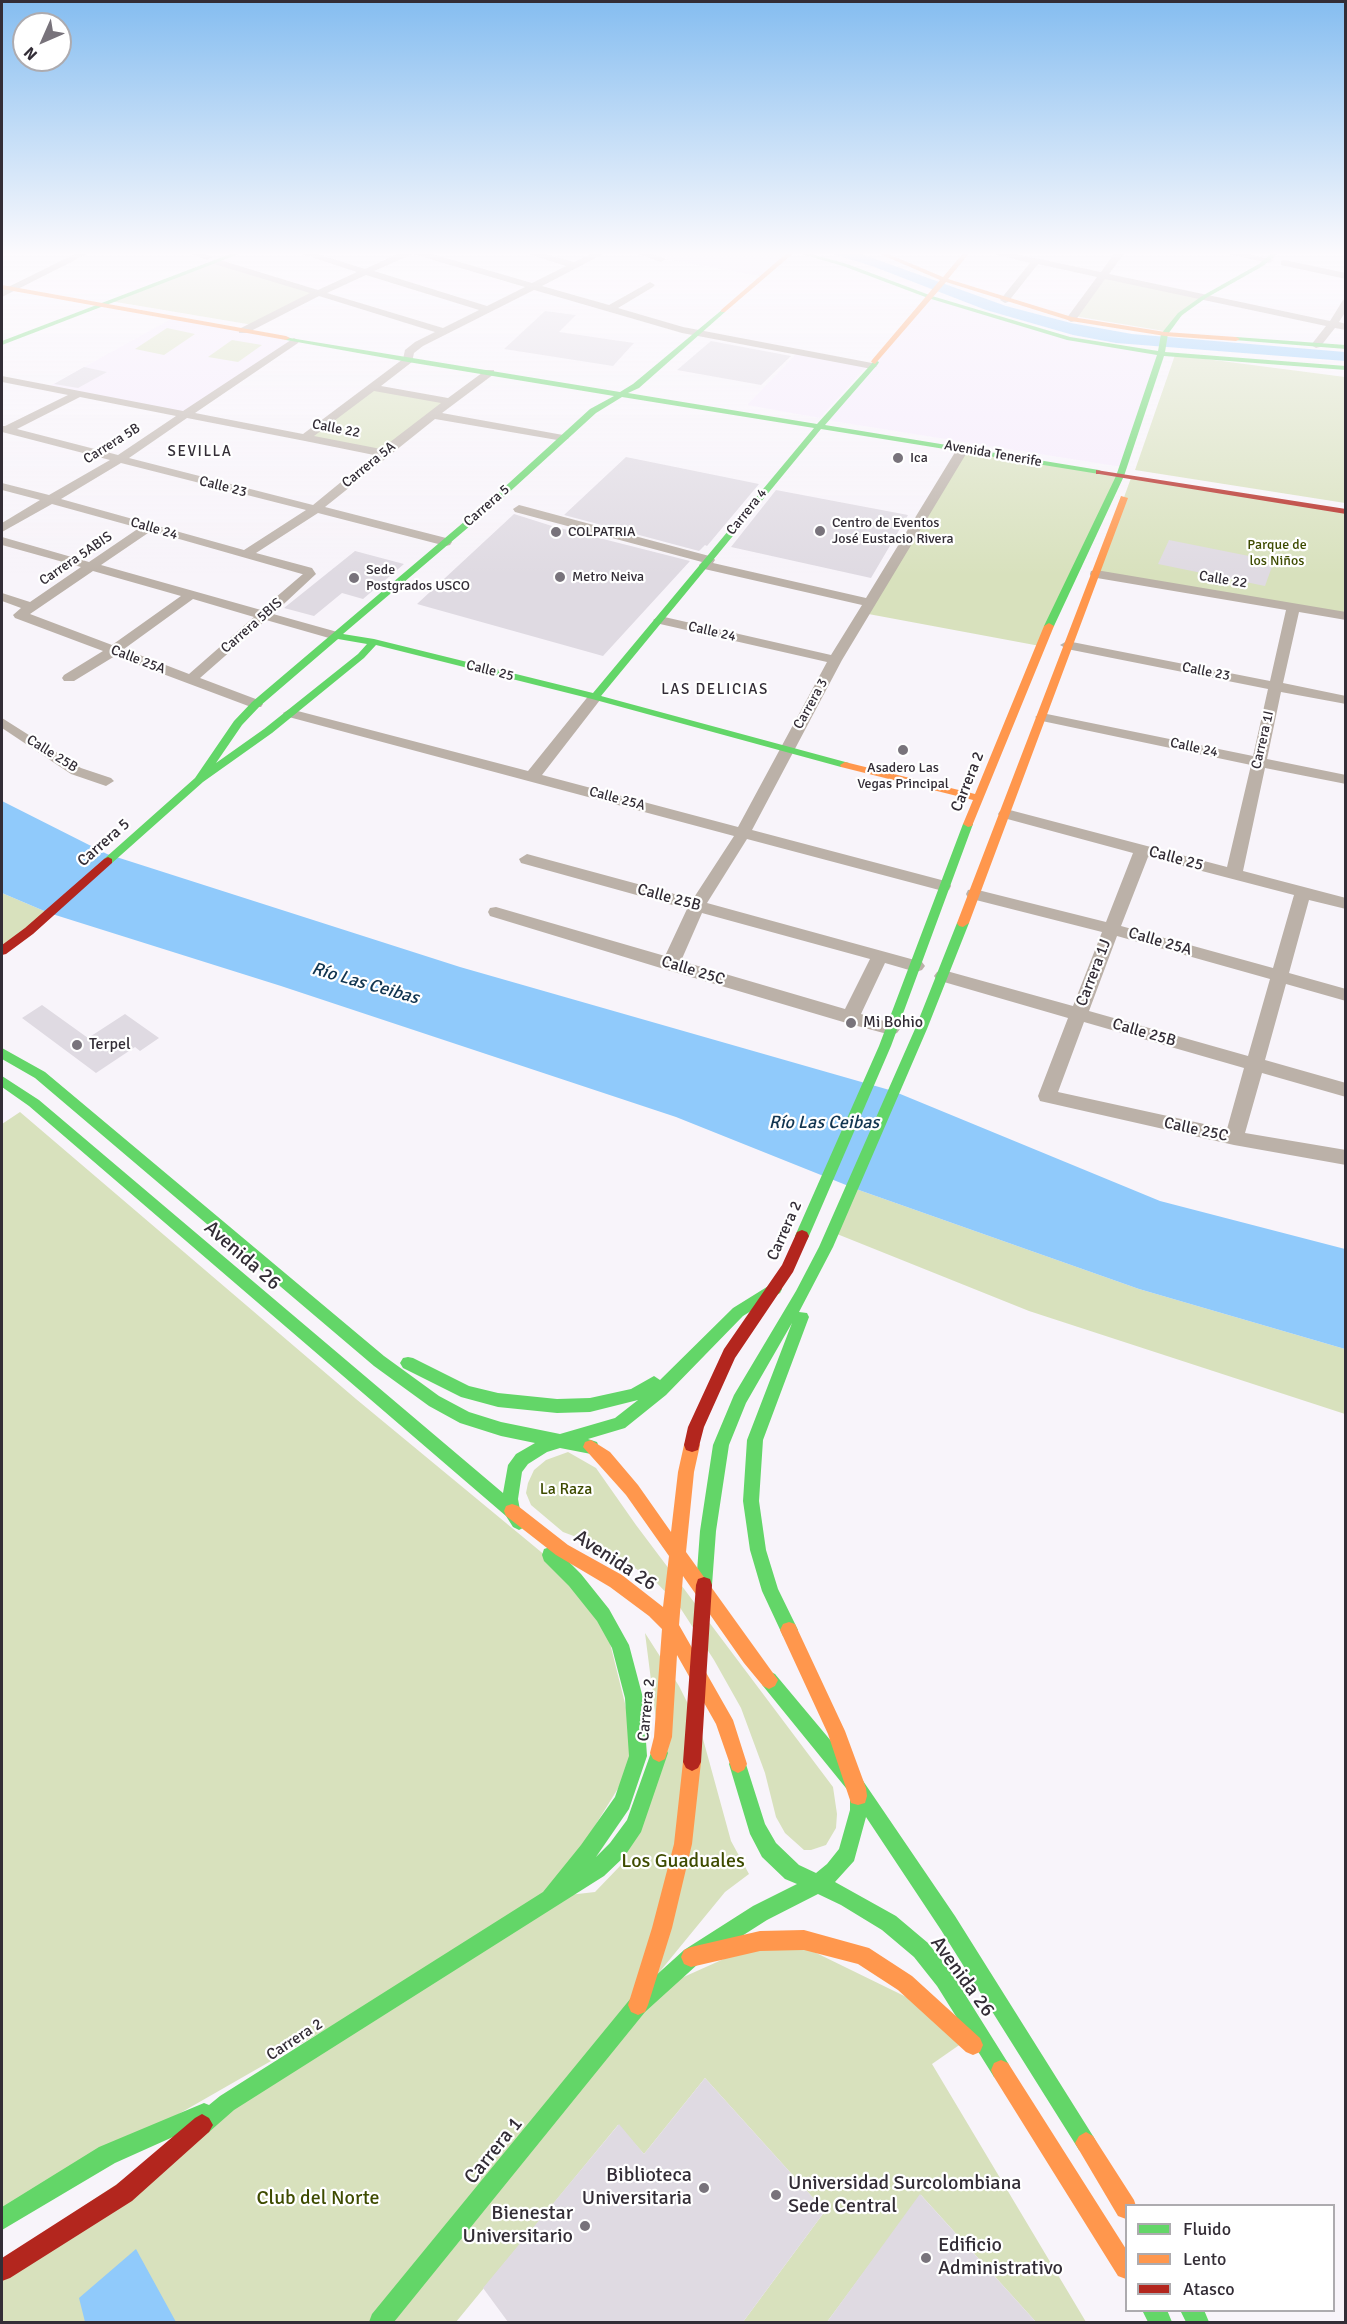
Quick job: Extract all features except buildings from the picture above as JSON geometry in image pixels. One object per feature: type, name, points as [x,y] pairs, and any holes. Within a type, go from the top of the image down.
[{"type":"main road","name":"Avenida Tenerife","points":[[426,359],[490,372],[824,423],[1127,473],[1216,491],[1346,512]]},
{"type":"main road","name":"Avenida Tenerife","points":[[434,359],[636,386],[1011,457],[1346,504]]},
{"type":"main road","name":"Carrera 5","points":[[199,780],[238,723],[256,704],[446,542],[562,438],[609,400],[636,386],[668,359]]},
{"type":"main road","name":"Carrera 4","points":[[595,698],[770,484],[877,359]]},
{"type":"main road","name":"Carrera 2","points":[[638,2005],[662,1928],[683,1844],[689,1803],[708,1531],[721,1445],[739,1400],[801,1295],[826,1247],[943,976],[1006,814],[1067,645],[1113,531],[1127,473],[1167,359]]},
{"type":"main road","name":"Carrera 2","points":[[1168,376],[1169,359]]},
{"type":"main road","points":[[1245,359],[1346,368]]},
{"type":"main road","name":"Carrera 2","points":[[2,2270],[124,2193],[227,2103],[597,1869],[617,1850],[634,1825],[663,1737],[679,1526],[686,1472],[696,1427],[729,1354],[788,1268],[888,1038],[944,886],[1040,646],[1096,525],[1127,473],[1154,418]]},
{"type":"main road","points":[[1011,457],[1058,471],[1083,485]]},
{"type":"main road","points":[[1158,495],[1216,491]]},
{"type":"main road","points":[[1094,504],[1096,525]]},
{"type":"main road","points":[[1113,531],[1135,505]]},
{"type":"main road","name":"Calle 25","points":[[336,636],[374,642],[595,698],[786,750],[980,798]]},
{"type":"main road","name":"Carrera 5","points":[[2,951],[29,931],[199,780],[268,731],[361,656],[374,642]]},
{"type":"main road","points":[[238,723],[238,730],[245,734],[257,735],[268,731]]},
{"type":"main road","name":"Carrera 5","points":[[2,967],[29,931]]},
{"type":"main road","name":"Avenida 26","points":[[2,1053],[40,1075],[379,1361],[444,1407],[465,1418],[501,1429],[589,1445],[604,1457],[632,1490],[750,1657],[828,1749],[857,1788],[948,1923],[1125,2206]]},
{"type":"main road","name":"Avenida 26","points":[[2,1081],[34,1103],[512,1512],[562,1550],[616,1581],[655,1610],[670,1626],[724,1720],[757,1827],[769,1850],[792,1872],[848,1898],[889,1923],[921,1950],[944,1978],[1125,2266]]},
{"type":"main road","points":[[550,1898],[588,1852],[622,1803],[638,1756],[634,1698],[620,1646],[603,1615],[576,1580],[528,1534],[512,1512],[510,1499],[514,1470],[522,1459],[543,1446],[620,1423],[661,1390],[738,1312],[775,1289]]},
{"type":"main road","points":[[299,1294],[360,1326]]},
{"type":"main road","points":[[638,2005],[691,1957],[760,1913],[816,1885],[834,1871],[847,1854],[859,1810],[857,1788],[836,1731],[770,1591],[758,1550],[751,1501],[755,1440],[795,1339],[803,1313],[801,1295]]},
{"type":"main road","points":[[399,1357],[438,1380],[466,1392],[498,1400],[557,1406],[590,1405],[635,1394],[703,1348]]},
{"type":"main road","points":[[691,1957],[760,1941],[804,1940],[862,1955],[914,1990],[1008,2078]]},
{"type":"main road","name":"Carrera 1","points":[[380,2322],[638,2005]]},
{"type":"main road","name":"Carrera 2","points":[[2,2219],[107,2155],[227,2103]]},
{"type":"street","name":"Carrera 5B","points":[[2,528],[118,460],[267,359]]},
{"type":"street","points":[[305,438],[404,359]]},
{"type":"street","points":[[836,359],[872,366]]},
{"type":"street","name":"Carrera 5A","points":[[246,554],[314,510],[383,453],[490,372]]},
{"type":"street","name":"Calle 22","points":[[2,379],[383,453]]},
{"type":"street","points":[[370,387],[451,402]]},
{"type":"street","points":[[4,430],[77,395]]},
{"type":"street","points":[[433,416],[562,438]]},
{"type":"street","name":"Calle 23","points":[[4,430],[446,542]]},
{"type":"street","name":"Carrera 3","points":[[670,965],[697,906],[743,833],[835,660],[963,449]]},
{"type":"street","name":"Calle 24","points":[[2,486],[307,571]]},
{"type":"street","points":[[519,509],[707,563],[870,603]]},
{"type":"street","name":"Carrera 5ABIS","points":[[26,611],[149,527]]},
{"type":"street","name":"Calle 25","points":[[2,541],[336,636]]},
{"type":"street","name":"Carrera 5BIS","points":[[190,680],[309,577],[307,571]]},
{"type":"street","name":"Calle 22","points":[[1096,574],[1346,616]]},
{"type":"street","points":[[69,678],[113,651],[191,595]]},
{"type":"street","name":"Calle 25A","points":[[2,597],[26,611],[113,651],[256,704]]},
{"type":"street","name":"Carrera 1I","points":[[1234,874],[1293,607]]},
{"type":"street","name":"Calle 24","points":[[660,620],[835,660]]},
{"type":"street","name":"Calle 23","points":[[1067,645],[1346,700]]},
{"type":"street","name":"Carrera 4","points":[[532,777],[595,698]]},
{"type":"street","name":"Calle 25A","points":[[290,713],[944,886]]},
{"type":"street","name":"Calle 24","points":[[1042,717],[1346,780]]},
{"type":"street","name":"Calle 25B","points":[[2,722],[76,771],[106,781]]},
{"type":"street","name":"Calle 25","points":[[1006,814],[1346,904]]},
{"type":"street","name":"Carrera 1J","points":[[1047,1096],[1142,850]]},
{"type":"street","name":"Calle 25B","points":[[527,859],[916,966]]},
{"type":"street","points":[[1234,1138],[1303,892]]},
{"type":"street","name":"Calle 25A","points":[[974,894],[1112,929],[1346,994]]},
{"type":"street","name":"Calle 25C","points":[[496,912],[850,1018],[888,1038]]},
{"type":"street","points":[[850,1018],[880,957]]},
{"type":"street","name":"Calle 25B","points":[[943,976],[1346,1090]]},
{"type":"street","name":"Calle 25C","points":[[1047,1096],[1234,1138],[1346,1158]]},
{"type":"shaded area","points":[[98,359],[267,359],[186,415],[46,388]]},
{"type":"shaded area","points":[[791,359],[832,359],[867,366],[820,418],[747,405]]},
{"type":"shaded area","points":[[877,359],[1156,359],[1122,467],[826,420]]},
{"type":"green space","points":[[223,359],[242,359],[238,362]]},
{"type":"green space","points":[[1173,359],[1209,359],[1345,377],[1345,503],[1135,470]]},
{"type":"green space","points":[[370,387],[451,402],[383,453],[305,438]]},
{"type":"green space","points":[[963,449],[1120,476],[1040,646],[863,613]]},
{"type":"green space","name":"Parque de los Niños","points":[[1131,478],[1345,512],[1345,616],[1096,574]]},
{"type":"green space","points":[[2,893],[49,913],[2,951]]},
{"type":"green space","points":[[20,1112],[356,1399],[575,1580],[603,1615],[638,1756],[551,1897],[595,1892],[620,1866],[661,1759],[645,1633],[679,1686],[700,1728],[731,1841],[749,1874],[725,1892],[639,1997],[746,1949],[804,1947],[978,2032],[932,2064],[1086,2322],[1036,2322],[921,2195],[827,2322],[743,2322],[825,2211],[705,2078],[644,2154],[618,2125],[456,2322],[384,2322],[602,2043],[376,2322],[2,2322],[2,2260],[510,1924],[107,2155],[2,2219],[2,1124]]},
{"type":"green space","points":[[856,1189],[1139,1289],[1345,1349],[1345,1414],[1029,1311],[837,1234]]},
{"type":"green space","name":"La Raza","points":[[568,1452],[596,1468],[636,1525],[833,1787],[837,1814],[836,1828],[826,1845],[804,1850],[785,1833],[776,1817],[765,1773],[741,1708],[714,1660],[679,1606],[653,1579],[595,1544],[563,1532],[531,1505],[526,1493],[534,1470],[546,1460]]},
{"type":"water","name":"Río Las Ceibas","points":[[2,801],[107,854],[460,967],[893,1091],[1160,1201],[1345,1249],[1345,1349],[1139,1289],[856,1189],[676,1117],[281,986],[49,913],[2,893]]},
{"type":"water","points":[[136,2249],[176,2322],[85,2322],[79,2298]]},
{"type":"traffic: fast","points":[[405,359],[1099,472]]},
{"type":"traffic: fast","points":[[199,780],[238,723],[256,704],[501,495],[593,411],[636,386],[667,359]]},
{"type":"traffic: fast","points":[[1049,626],[1120,476],[1159,359]]},
{"type":"traffic: fast","points":[[1233,359],[1346,368]]},
{"type":"traffic: fast","points":[[595,697],[770,484],[875,362]]},
{"type":"traffic: fast","points":[[336,636],[374,642],[595,697],[845,765]]},
{"type":"traffic: fast","points":[[108,861],[199,780],[268,731],[361,656],[374,642]]},
{"type":"traffic: fast","points":[[802,1236],[885,1046],[968,824]]},
{"type":"traffic: fast","points":[[704,1585],[708,1531],[721,1445],[739,1400],[801,1295],[826,1247],[921,1029],[963,923]]},
{"type":"traffic: fast","points":[[2,1053],[40,1075],[379,1361],[434,1401],[465,1418],[501,1429],[591,1447]]},
{"type":"traffic: fast","points":[[2,1081],[34,1103],[512,1511]]},
{"type":"traffic: fast","points":[[519,1522],[512,1512],[510,1499],[514,1470],[522,1459],[543,1446],[620,1423],[661,1390],[738,1312],[775,1289]]},
{"type":"traffic: fast","points":[[789,1630],[770,1591],[758,1550],[751,1501],[752,1462],[755,1440],[802,1317]]},
{"type":"traffic: fast","points":[[408,1363],[466,1392],[498,1400],[557,1406],[590,1405],[616,1400],[635,1394],[654,1383]]},
{"type":"traffic: fast","points":[[550,1555],[575,1580],[603,1615],[620,1645],[634,1698],[638,1756],[622,1802],[588,1852],[550,1898]]},
{"type":"traffic: fast","points":[[769,1680],[851,1778],[948,1923],[1086,2143]]},
{"type":"traffic: fast","points":[[202,2125],[227,2103],[597,1869],[617,1850],[634,1825],[659,1753]]},
{"type":"traffic: fast","points":[[738,1764],[757,1827],[769,1850],[792,1872],[848,1898],[889,1923],[921,1950],[944,1979],[1001,2070]]},
{"type":"traffic: fast","points":[[380,2322],[638,2005],[691,1957],[760,1913],[816,1885],[834,1871],[847,1854],[859,1810],[858,1796]]},
{"type":"traffic: fast","points":[[2,2219],[107,2155],[204,2113]]},
{"type":"traffic: fast","points":[[1154,2312],[1161,2322]]},
{"type":"traffic: fast","points":[[1192,2312],[1198,2322]]},
{"type":"traffic: slow","points":[[963,923],[1124,498]]},
{"type":"traffic: slow","points":[[968,824],[1049,626]]},
{"type":"traffic: slow","points":[[845,765],[979,798]]},
{"type":"traffic: slow","points":[[659,1753],[663,1737],[672,1603],[686,1472],[692,1445]]},
{"type":"traffic: slow","points":[[591,1447],[604,1457],[632,1490],[750,1657],[769,1680]]},
{"type":"traffic: slow","points":[[512,1511],[562,1550],[616,1581],[655,1610],[670,1626],[724,1720],[738,1764]]},
{"type":"traffic: slow","points":[[789,1630],[836,1731],[858,1796]]},
{"type":"traffic: slow","points":[[638,2005],[662,1928],[683,1844],[692,1762]]},
{"type":"traffic: slow","points":[[691,1957],[760,1941],[804,1940],[862,1955],[905,1983],[973,2045]]},
{"type":"traffic: slow","points":[[1001,2070],[1125,2266]]},
{"type":"traffic: slow","points":[[1086,2143],[1125,2206]]},
{"type":"traffic: jam","points":[[1099,472],[1346,512]]},
{"type":"traffic: jam","points":[[2,951],[29,931],[108,861]]},
{"type":"traffic: jam","points":[[692,1445],[696,1427],[729,1354],[788,1268],[802,1236]]},
{"type":"traffic: jam","points":[[692,1762],[704,1585]]},
{"type":"traffic: jam","points":[[2,2270],[124,2193],[202,2125]]},
{"type":"place","name":"Ica","points":[[898,458]]},
{"type":"place","name":"Centro de Eventos José Eustacio Rivera","points":[[820,531]]},
{"type":"place","name":"COLPATRIA","points":[[556,532]]},
{"type":"place","name":"Metro Neiva","points":[[560,577]]},
{"type":"place","name":"Sede Postgrados USCO","points":[[354,578]]},
{"type":"place","name":"Asadero Las Vegas Principal","points":[[903,750]]},
{"type":"place","name":"Mi Bohio","points":[[851,1023]]},
{"type":"place","name":"Terpel","points":[[77,1045]]},
{"type":"place","name":"Biblioteca Universitaria","points":[[704,2188]]},
{"type":"place","name":"Universidad Surcolombiana Sede Central","points":[[776,2195]]},
{"type":"place","name":"Bienestar Universitario","points":[[585,2226]]},
{"type":"place","name":"Edificio Administrativo","points":[[926,2258]]},
{"type":"district","name":"SEVILLA","points":[[200,452]]},
{"type":"district","name":"LAS DELICIAS","points":[[715,690]]},
{"type":"park label","name":"Los Guaduales","points":[[683,1862]]},
{"type":"park label","name":"Club del Norte","points":[[318,2199]]}]
